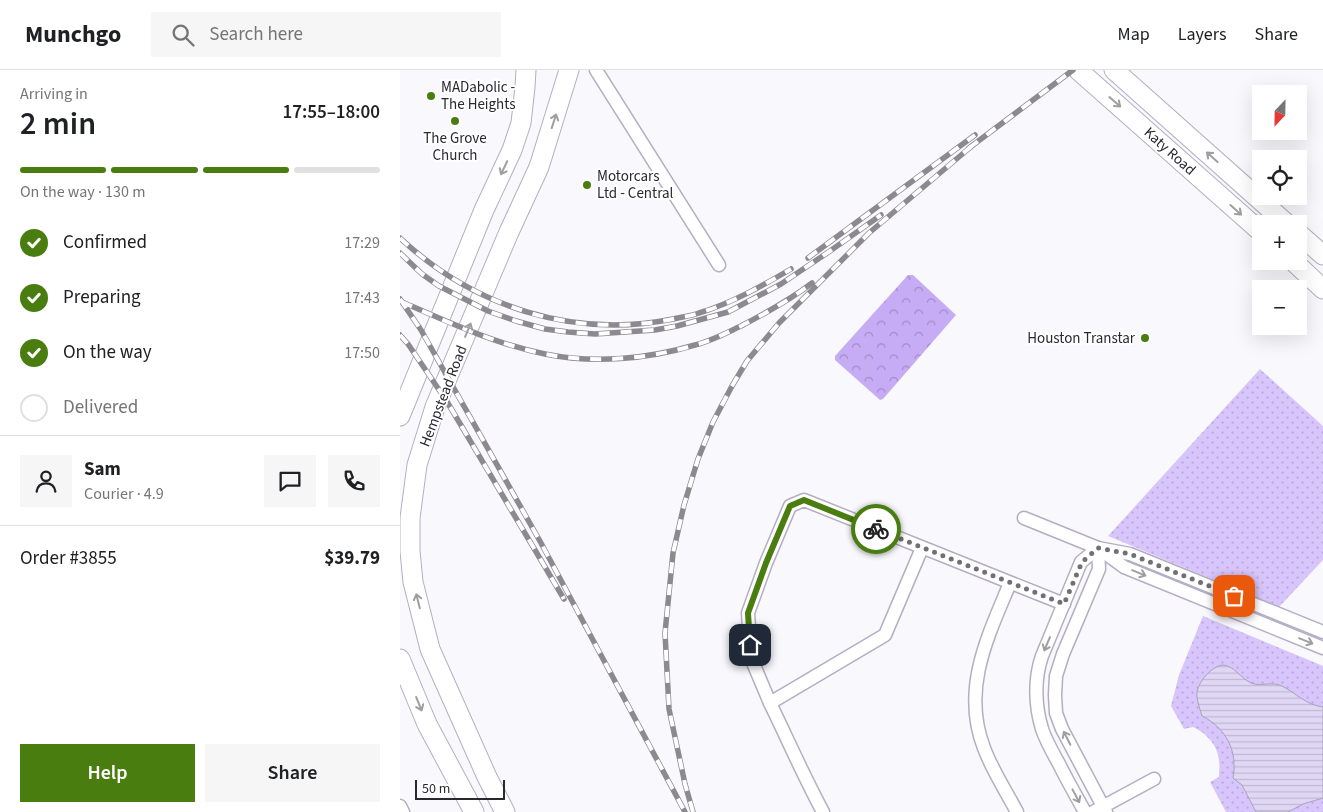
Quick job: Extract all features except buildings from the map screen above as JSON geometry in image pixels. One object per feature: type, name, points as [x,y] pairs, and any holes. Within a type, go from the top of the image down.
[{"type":"main road","name":"Hempstead Road","points":[[400,416],[484,210],[512,150],[521,123],[526,70]]},
{"type":"main road","name":"Hempstead Road","points":[[505,812],[430,648],[413,582],[410,551],[410,518],[417,465],[435,407],[509,232],[539,167],[569,70]]},
{"type":"main road","name":"Katy Road","points":[[1078,70],[1252,224]]},
{"type":"main road","name":"Katy Road","points":[[1114,70],[1278,215]]},
{"type":"main road","points":[[1307,241],[1323,255]]},
{"type":"main road","points":[[1307,270],[1320,278]]},
{"type":"main road","points":[[400,659],[427,724],[474,812]]},
{"type":"street","points":[[596,70],[719,265]]},
{"type":"street","points":[[823,812],[770,703],[751,658],[748,613],[766,563],[790,506],[804,500],[1064,604]]},
{"type":"street","points":[[1024,518],[1098,548],[1130,554],[1323,632]]},
{"type":"street","points":[[770,703],[885,635],[922,548]]},
{"type":"street","points":[[1084,812],[1042,730],[1036,697],[1040,663],[1058,617],[1082,562],[1098,548]]},
{"type":"street","points":[[1098,548],[1099,569],[1063,654],[1056,676],[1056,713],[1101,810],[1154,779]]},
{"type":"street","points":[[1098,548],[1124,567],[1323,648]]},
{"type":"street","points":[[1010,583],[981,659],[975,691],[975,710],[983,747],[1017,812]]},
{"type":"street","points":[[1058,617],[1075,625]]},
{"type":"street","points":[[1282,631],[1287,618]]},
{"type":"street","points":[[400,806],[403,812]]},
{"type":"shaded area","points":[[1260,369],[1323,426],[1323,560],[1279,607],[1108,536]]},
{"type":"shaded area","points":[[1203,616],[1323,666],[1323,812],[1226,812],[1210,782],[1219,777],[1218,755],[1214,745],[1207,736],[1193,727],[1184,729],[1171,706],[1179,675]]},
{"type":"shaded area","points":[[1222,665],[1234,669],[1251,683],[1278,685],[1306,701],[1323,707],[1323,798],[1303,804],[1288,812],[1256,812],[1242,785],[1233,778],[1234,759],[1228,741],[1218,727],[1202,716],[1198,701],[1197,692],[1203,679],[1218,666]]},
{"type":"green space","points":[[908,275],[913,275],[956,315],[883,399],[880,400],[835,360],[835,356]]},
{"type":"railway","points":[[969,148],[1073,70]]},
{"type":"railway","points":[[808,258],[975,135]]},
{"type":"railway","points":[[693,812],[669,709],[665,633],[673,553],[684,505],[698,459],[713,422],[747,361],[779,323],[869,233],[973,145]]},
{"type":"railway","points":[[400,253],[422,274],[439,286],[488,311],[516,321],[545,329],[595,334],[655,330],[728,312],[781,284],[881,215]]},
{"type":"railway","points":[[400,238],[429,262],[460,283],[493,299],[527,312],[562,320],[599,324],[636,324],[696,314],[735,299],[791,269]]},
{"type":"railway","points":[[402,302],[472,332],[526,350],[564,357],[602,359],[659,354],[713,339],[769,311],[812,283]]},
{"type":"railway","points":[[400,299],[421,330],[541,543],[685,812]]},
{"type":"railway","points":[[400,335],[446,400],[564,599]]},
{"type":"way so far","points":[[876,529],[1064,604],[1082,562],[1098,548],[1130,554],[1234,596]]},
{"type":"place","name":"MADabolic - The Heights","points":[[431,96]]},
{"type":"place","name":"The Grove Church","points":[[455,121]]},
{"type":"place","name":"Motorcars Ltd - Central","points":[[587,185]]},
{"type":"place","name":"Houston Transtar","points":[[1145,338]]},
{"type":"route","points":[[750,645],[748,613],[766,563],[790,506],[804,500],[876,529]]}]
